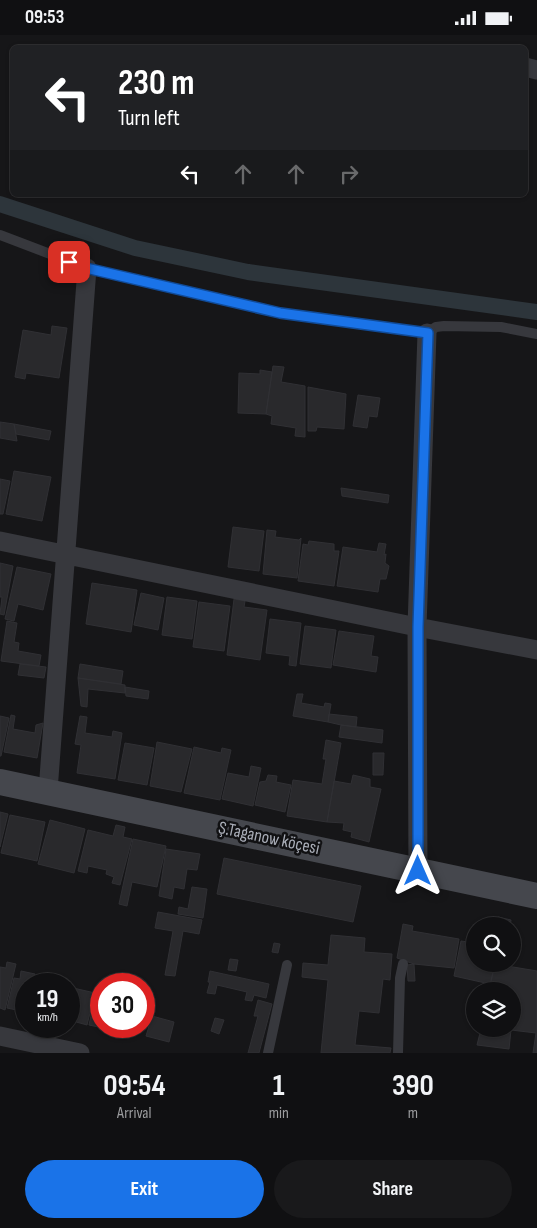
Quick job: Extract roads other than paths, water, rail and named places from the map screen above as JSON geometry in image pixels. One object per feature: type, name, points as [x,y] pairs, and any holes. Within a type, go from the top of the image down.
[{"type":"street","points":[[48,791],[86,268]]},
{"type":"street","points":[[418,871],[418,627],[428,333]]},
{"type":"street","points":[[0,541],[537,650]]},
{"type":"street","name":"Ş.Taganow köçesi","points":[[0,782],[537,896]]},
{"type":"street","points":[[0,1036],[80,1053]]},
{"type":"lane","points":[[0,235],[86,268],[280,313],[428,333],[436,327],[444,326],[501,327],[537,334]]},
{"type":"lane","points":[[398,1053],[400,978],[403,964]]},
{"type":"lane","points":[[268,1053],[287,965]]},
{"type":"waterway","points":[[0,204],[135,248],[248,272],[537,312]]}]
